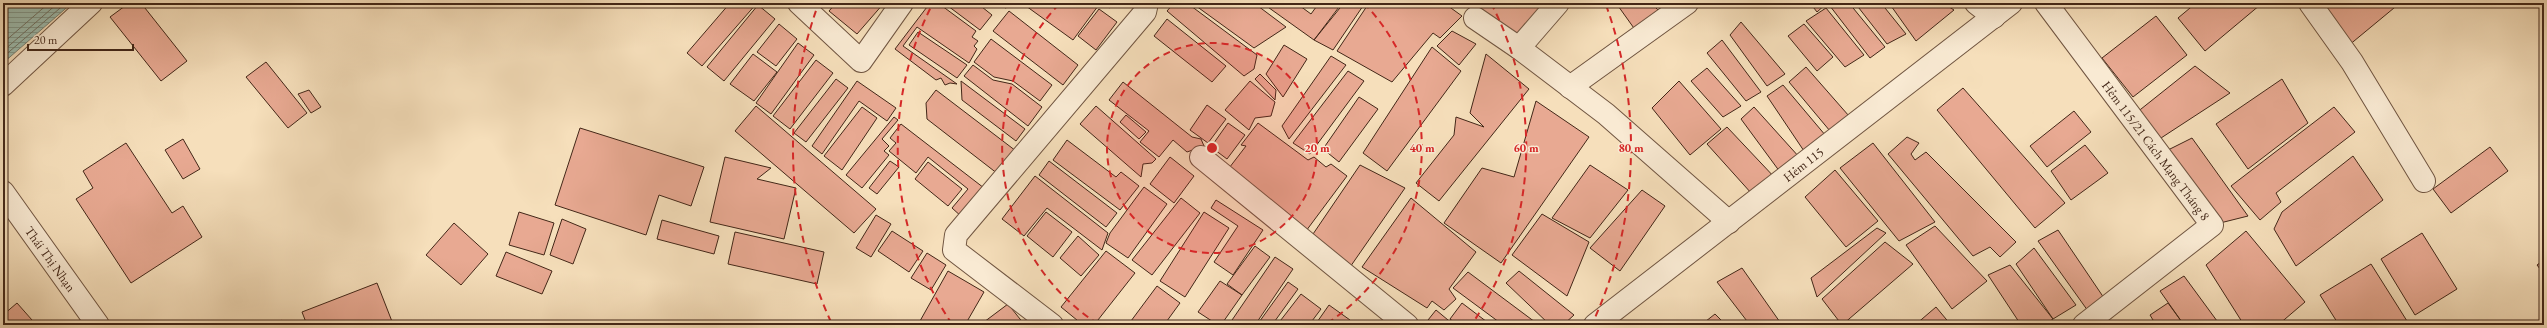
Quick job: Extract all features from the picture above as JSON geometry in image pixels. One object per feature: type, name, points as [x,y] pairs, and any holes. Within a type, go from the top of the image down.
[{"type":"street","points":[[3,85],[91,3]]},
{"type":"street","points":[[799,3],[861,61],[902,3]]},
{"type":"street","points":[[1052,325],[954,250],[956,236],[1145,12],[1147,3]]},
{"type":"street","points":[[1519,48],[1558,3]]},
{"type":"street","points":[[1570,87],[1687,3]]},
{"type":"street","points":[[1976,3],[1994,17]]},
{"type":"street","name":"Hẻm 115","points":[[1595,325],[2011,3]]},
{"type":"street","name":"Hẻm 115/21 Cách Mạng Tháng 8","points":[[2046,3],[2212,225],[2084,325]]},
{"type":"street","points":[[2310,3],[2352,62],[2424,181]]},
{"type":"street","points":[[1475,18],[1519,48],[1606,114],[1729,222]]},
{"type":"street","points":[[1201,157],[1407,325]]},
{"type":"street","name":"Thái Thị Nhạn","points":[[3,192],[98,325]]},
{"type":"water","points":[[3,3],[72,3],[3,63]]},
{"type":"building","points":[[129,3],[141,3],[187,61],[161,81],[110,17]]},
{"type":"building","points":[[730,3],[757,3],[702,66],[687,53]]},
{"type":"building","points":[[836,3],[884,3],[857,34],[829,11]]},
{"type":"building","points":[[930,3],[938,3],[976,31],[972,37],[978,41],[974,46],[977,49],[969,63],[917,27],[903,46],[957,84],[950,83],[945,85],[941,78],[936,80],[895,49]]},
{"type":"building","points":[[944,3],[977,3],[992,15],[980,30]]},
{"type":"building","points":[[1001,3],[1022,3],[1005,8]]},
{"type":"building","points":[[1029,3],[1095,3],[1098,6],[1073,40],[1026,6]]},
{"type":"building","points":[[1103,3],[1114,3],[1110,8]]},
{"type":"building","points":[[1174,3],[1187,3],[1257,55],[1254,69],[1244,76],[1167,11]]},
{"type":"building","points":[[1192,3],[1254,3],[1286,27],[1254,48]]},
{"type":"building","points":[[1266,3],[1296,3],[1311,14],[1319,3],[1342,3],[1314,40],[1265,5]]},
{"type":"building","points":[[1344,3],[1365,3],[1333,50],[1314,40]]},
{"type":"building","points":[[1369,3],[1444,3],[1462,16],[1440,38],[1433,33],[1392,82],[1337,51]]},
{"type":"building","points":[[1475,3],[1549,3],[1518,40]]},
{"type":"building","points":[[1616,3],[1651,3],[1661,13],[1636,31]]},
{"type":"building","points":[[1656,3],[1674,3],[1661,9]]},
{"type":"building","points":[[1810,3],[1827,3],[1817,12]]},
{"type":"building","points":[[1834,3],[1849,3],[1885,47],[1870,58],[1830,6]]},
{"type":"building","points":[[1855,3],[1881,3],[1906,34],[1887,44]]},
{"type":"building","points":[[1889,3],[1943,3],[1954,10],[1916,41]]},
{"type":"building","points":[[2196,3],[2258,3],[2260,5],[2205,51],[2178,18]]},
{"type":"building","points":[[2312,3],[2400,3],[2348,46]]},
{"type":"building","points":[[758,5],[775,19],[724,81],[707,67]]},
{"type":"building","points":[[1826,8],[1864,55],[1845,67],[1806,21]]},
{"type":"building","points":[[1099,9],[1117,22],[1096,50],[1078,36]]},
{"type":"building","points":[[1009,11],[1078,65],[1063,85],[993,31]]},
{"type":"building","points":[[2156,16],[2187,55],[2133,97],[2102,58]]},
{"type":"building","points":[[1167,19],[1226,66],[1212,82],[1154,36]]},
{"type":"building","points":[[1741,22],[1785,74],[1767,86],[1730,35]]},
{"type":"building","points":[[779,24],[797,39],[776,66],[757,52]]},
{"type":"building","points":[[1804,24],[1833,57],[1817,71],[1788,36]]},
{"type":"building","points":[[1452,31],[1476,44],[1459,65],[1437,46]]},
{"type":"building","points":[[918,32],[967,65],[957,78],[909,45]]},
{"type":"building","points":[[991,39],[1052,85],[1040,101],[1013,81],[994,77],[974,62]]},
{"type":"building","points":[[1722,40],[1761,92],[1746,101],[1707,53]]},
{"type":"building","points":[[798,43],[814,55],[771,114],[756,103]]},
{"type":"building","points":[[1284,45],[1307,59],[1283,97],[1266,74]]},
{"type":"building","points":[[1432,47],[1461,71],[1387,171],[1363,153]]},
{"type":"building","points":[[753,54],[777,72],[754,101],[730,84]]},
{"type":"building","points":[[1486,54],[1529,89],[1439,201],[1416,183],[1454,135],[1456,117],[1484,127],[1470,113]]},
{"type":"building","points":[[1331,56],[1346,65],[1289,139],[1282,126]]},
{"type":"building","points":[[816,60],[833,73],[790,129],[773,116]]},
{"type":"building","points":[[266,62],[307,113],[288,128],[246,77]]},
{"type":"building","points":[[973,65],[993,80],[1012,84],[1042,107],[1028,126],[964,76]]},
{"type":"building","points":[[2195,66],[2230,93],[2161,138],[2131,117]]},
{"type":"building","points":[[1806,67],[1849,116],[1830,131],[1789,82]]},
{"type":"building","points":[[1707,68],[1741,106],[1723,117],[1691,81]]},
{"type":"building","points":[[1348,71],[1364,81],[1310,154],[1293,143]]},
{"type":"building","points":[[1260,74],[1276,90],[1275,100],[1255,79]]},
{"type":"building","points":[[836,79],[848,88],[806,142],[794,133]]},
{"type":"building","points":[[2282,79],[2308,123],[2248,169],[2216,124]]},
{"type":"building","points":[[857,81],[896,108],[887,121],[859,101],[822,154],[812,146]]},
{"type":"building","points":[[961,81],[1025,129],[1016,141],[962,100]]},
{"type":"building","points":[[1250,81],[1275,102],[1271,116],[1255,118],[1249,130],[1225,110]]},
{"type":"building","points":[[1679,81],[1721,129],[1690,155],[1652,108]]},
{"type":"building","points":[[1123,82],[1192,137],[1201,139],[1204,146],[1187,152],[1173,140],[1159,157],[1140,142],[1149,131],[1109,100]]},
{"type":"building","points":[[1783,85],[1826,136],[1804,151],[1767,96]]},
{"type":"building","points":[[1963,88],[2065,203],[2035,228],[1937,110]]},
{"type":"building","points":[[309,90],[321,107],[311,113],[298,94]]},
{"type":"building","points":[[936,90],[1016,151],[998,174],[927,119],[926,103]]},
{"type":"building","points":[[1359,97],[1378,109],[1339,162],[1323,149]]},
{"type":"building","points":[[1536,101],[1589,137],[1501,263],[1444,223],[1482,168],[1514,177]]},
{"type":"building","points":[[1207,105],[1226,119],[1208,143],[1190,130]]},
{"type":"building","points":[[756,106],[876,209],[854,233],[735,131]]},
{"type":"building","points":[[1096,106],[1156,159],[1152,163],[1143,164],[1141,177],[1080,124]]},
{"type":"building","points":[[862,107],[877,118],[842,170],[824,156]]},
{"type":"building","points":[[1754,107],[1800,158],[1780,172],[1741,119]]},
{"type":"building","points":[[2334,107],[2355,132],[2276,193],[2281,202],[2260,220],[2231,186]]},
{"type":"building","points":[[2074,111],[2091,132],[2047,167],[2030,146]]},
{"type":"building","points":[[1126,115],[1146,132],[1139,139],[1120,122]]},
{"type":"building","points":[[894,117],[898,120],[882,139],[889,146],[884,151],[889,155],[862,188],[846,175]]},
{"type":"building","points":[[1228,123],[1245,135],[1227,159],[1211,147]]},
{"type":"building","points":[[1258,123],[1308,160],[1314,157],[1326,167],[1331,164],[1347,176],[1306,231],[1226,172],[1246,146],[1241,145]]},
{"type":"building","points":[[901,124],[984,188],[962,217],[952,208],[968,189],[928,157],[916,173],[889,151],[896,143],[890,138]]},
{"type":"building","points":[[1727,127],[1777,180],[1752,194],[1707,144]]},
{"type":"building","points":[[580,128],[704,167],[691,206],[659,195],[646,235],[555,205]]},
{"type":"building","points":[[1907,137],[1919,143],[1911,154],[1915,160],[1926,152],[2016,242],[2000,257],[1990,247],[1973,256],[1888,154]]},
{"type":"building","points":[[2192,138],[2248,216],[2212,225],[2164,152]]},
{"type":"building","points":[[183,139],[200,169],[183,179],[165,150]]},
{"type":"building","points":[[1067,140],[1116,177],[1121,172],[1139,186],[1120,210],[1053,160]]},
{"type":"building","points":[[126,143],[172,213],[183,206],[202,237],[131,283],[76,199],[93,188],[83,171]]},
{"type":"building","points":[[1873,143],[1935,222],[1899,241],[1840,168]]},
{"type":"building","points":[[2085,145],[2108,173],[2071,200],[2051,171]]},
{"type":"building","points":[[2490,147],[2508,171],[2451,213],[2433,189]]},
{"type":"building","points":[[2353,156],[2383,200],[2296,266],[2274,229],[2282,212]]},
{"type":"building","points":[[725,157],[771,168],[757,179],[796,188],[784,239],[710,222]]},
{"type":"building","points":[[1170,157],[1194,176],[1174,203],[1150,184]]},
{"type":"building","points":[[890,161],[899,167],[877,194],[869,188]]},
{"type":"building","points":[[1049,161],[1117,213],[1106,227],[1039,175]]},
{"type":"building","points":[[928,162],[962,189],[948,206],[915,179]]},
{"type":"building","points":[[1360,165],[1405,188],[1348,270],[1311,237]]},
{"type":"building","points":[[1590,165],[1628,190],[1590,238],[1552,218]]},
{"type":"building","points":[[1835,170],[1878,221],[1846,247],[1805,197]]},
{"type":"building","points":[[1035,176],[1108,233],[1102,250],[1047,208],[1024,236],[1002,219]]},
{"type":"building","points":[[1144,187],[1167,204],[1128,258],[1106,243],[1110,233]]},
{"type":"building","points":[[1642,190],[1665,206],[1620,271],[1590,248]]},
{"type":"building","points":[[1181,198],[1200,213],[1152,275],[1132,260]]},
{"type":"building","points":[[1411,198],[1476,252],[1449,289],[1456,299],[1444,310],[1432,301],[1427,308],[1362,267]]},
{"type":"building","points":[[1216,200],[1263,230],[1233,275],[1214,262],[1238,226],[1211,208]]},
{"type":"building","points":[[519,212],[554,223],[544,255],[509,245]]},
{"type":"building","points":[[1046,212],[1072,232],[1053,257],[1027,236]]},
{"type":"building","points":[[1204,212],[1229,228],[1185,297],[1160,281]]},
{"type":"building","points":[[1542,214],[1589,242],[1567,296],[1512,255]]},
{"type":"building","points":[[876,215],[891,224],[871,257],[856,248]]},
{"type":"building","points":[[562,219],[586,229],[573,264],[550,255]]},
{"type":"building","points":[[662,220],[719,236],[714,254],[657,239]]},
{"type":"building","points":[[454,223],[488,254],[461,285],[426,255]]},
{"type":"building","points":[[1935,226],[1987,281],[1952,309],[1906,245]]},
{"type":"building","points":[[1877,228],[1886,233],[1817,297],[1811,278]]},
{"type":"building","points":[[2058,230],[2104,298],[2088,311],[2038,241]]},
{"type":"building","points":[[892,231],[923,251],[909,272],[878,251]]},
{"type":"building","points":[[2246,231],[2305,302],[2278,325],[2244,325],[2206,265]]},
{"type":"building","points":[[735,232],[824,252],[817,284],[728,264]]},
{"type":"building","points":[[2422,233],[2457,289],[2415,315],[2381,259]]},
{"type":"building","points":[[1078,236],[1099,255],[1081,276],[1060,258]]},
{"type":"building","points":[[1885,242],[1913,264],[1842,325],[1822,299]]},
{"type":"building","points":[[1255,246],[1270,257],[1242,295],[1227,284]]},
{"type":"building","points":[[2034,248],[2076,305],[2053,319],[2016,264]]},
{"type":"building","points":[[1106,251],[1135,273],[1094,325],[1083,325],[1061,307]]},
{"type":"building","points":[[506,252],[552,271],[542,294],[496,276]]},
{"type":"building","points":[[927,253],[946,265],[931,290],[911,278]]},
{"type":"building","points":[[1275,257],[1293,269],[1255,325],[1232,325],[1230,323]]},
{"type":"building","points":[[2544,260],[2544,274],[2537,265]]},
{"type":"building","points":[[2371,264],[2407,321],[2400,325],[2339,325],[2320,295]]},
{"type":"building","points":[[2010,265],[2053,319],[2044,325],[2021,325],[1988,275]]},
{"type":"building","points":[[1742,268],[1782,325],[1750,325],[1717,282]]},
{"type":"building","points":[[948,271],[984,292],[965,325],[926,325],[920,321]]},
{"type":"building","points":[[1519,271],[1574,315],[1563,325],[1550,325],[1506,283]]},
{"type":"building","points":[[1468,272],[1539,325],[1503,325],[1453,288]]},
{"type":"building","points":[[2184,276],[2220,325],[2184,325],[2160,291]]},
{"type":"building","points":[[1220,281],[1242,295],[1221,325],[1218,325],[1198,312]]},
{"type":"building","points":[[1288,282],[1298,289],[1272,325],[1257,325]]},
{"type":"building","points":[[377,283],[393,324],[307,325],[302,312]]},
{"type":"building","points":[[1157,286],[1180,303],[1164,325],[1128,325]]},
{"type":"building","points":[[1301,294],[1321,309],[1309,325],[1277,325]]},
{"type":"building","points":[[17,303],[32,320],[26,325],[3,325],[3,315]]},
{"type":"building","points":[[1462,303],[1491,325],[1458,325],[1450,319]]},
{"type":"building","points":[[2168,303],[2184,325],[2156,325],[2150,315]]},
{"type":"building","points":[[1008,304],[1024,324],[980,325]]},
{"type":"building","points":[[1329,305],[1350,320],[1346,325],[1315,325]]},
{"type":"building","points":[[1936,307],[1951,325],[1915,325]]},
{"type":"building","points":[[1436,310],[1454,325],[1424,325]]},
{"type":"building","points":[[1715,314],[1726,325],[1701,325]]},
{"type":"building","points":[[282,320],[287,325],[276,325]]}]
